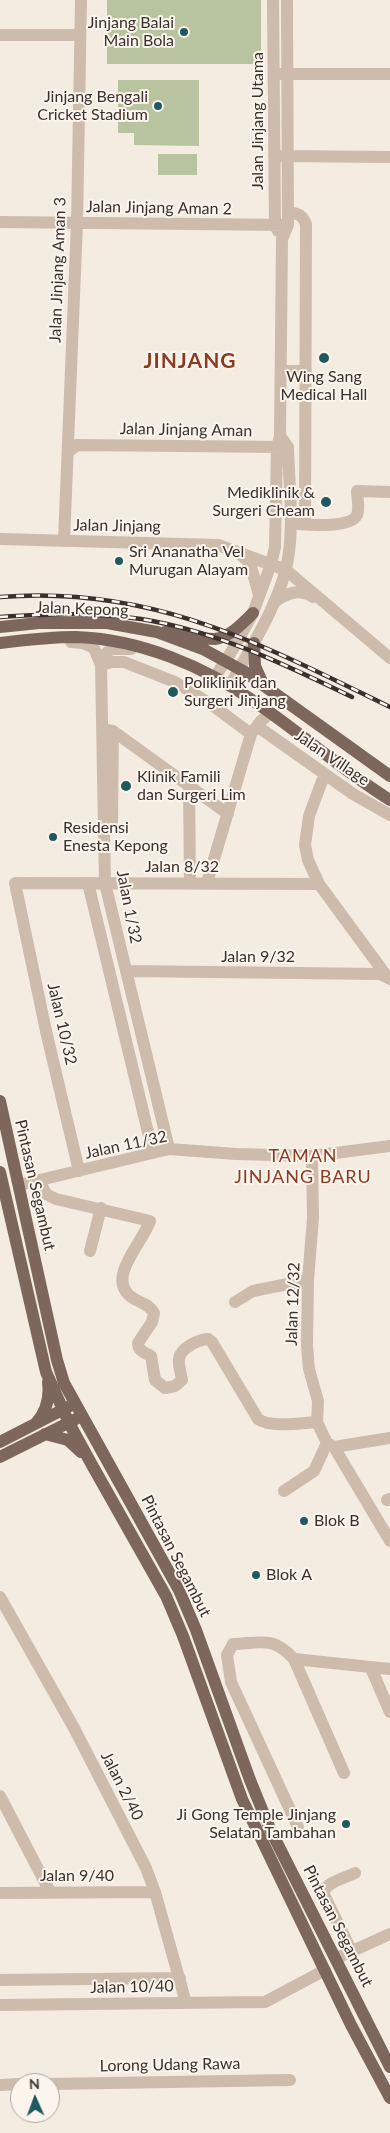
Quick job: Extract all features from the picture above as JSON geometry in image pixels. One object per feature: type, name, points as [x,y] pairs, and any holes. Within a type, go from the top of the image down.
[{"type":"main road","points":[[158,632],[178,631],[215,639],[235,629],[253,613]]},
{"type":"main road","name":"Jalan Kepong","points":[[0,627],[39,623],[108,623],[158,632],[203,649],[240,668],[390,776]]},
{"type":"main road","name":"Jalan Kepong","points":[[5,643],[36,638],[76,637],[117,642],[150,651],[215,677],[270,713],[390,800]]},
{"type":"main road","points":[[254,643],[255,666],[263,685]]},
{"type":"main road","name":"Pintasan Segambut","points":[[0,1101],[69,1407]]},
{"type":"main road","name":"Pintasan Segambut","points":[[0,1172],[46,1372],[69,1407],[92,1465],[166,1596],[184,1636],[242,1799],[390,2098]]},
{"type":"main road","points":[[16,1243],[16,1223],[11,1190],[13,1186],[19,1184]]},
{"type":"main road","points":[[36,1424],[43,1415],[47,1404],[49,1388],[46,1372]]},
{"type":"main road","points":[[0,1442],[69,1407]]},
{"type":"main road","points":[[0,1456],[75,1420]]},
{"type":"main road","name":"Pintasan Segambut","points":[[75,1420],[179,1590],[196,1630],[250,1780],[270,1829],[337,1958],[390,2067]]},
{"type":"main road","points":[[45,1434],[61,1437],[73,1443],[92,1465]]},
{"type":"main road","points":[[292,1872],[301,1899],[326,1951],[325,1970],[333,1973],[367,2023]]},
{"type":"street","name":"Jalan Jinjang Aman 3","points":[[64,541],[77,223],[80,0]]},
{"type":"street","name":"Jalan Jinjang Utama","points":[[273,0],[275,225],[282,240]]},
{"type":"street","name":"Jalan Jinjang Utama","points":[[215,677],[253,613],[271,564],[275,547],[282,444],[282,240],[288,225],[287,0]]},
{"type":"street","points":[[0,35],[80,35]]},
{"type":"street","points":[[274,74],[390,74]]},
{"type":"street","points":[[275,156],[390,158]]},
{"type":"street","points":[[288,212],[304,217],[306,224],[306,524]]},
{"type":"street","name":"Jalan Jinjang Aman 2","points":[[0,222],[288,225]]},
{"type":"street","points":[[282,371],[306,371]]},
{"type":"street","name":"Jalan Jinjang Utama","points":[[230,686],[274,602],[286,570],[290,546],[290,524],[282,444]]},
{"type":"street","name":"Jalan Jinjang Aman","points":[[68,452],[77,446],[306,444]]},
{"type":"street","points":[[290,524],[345,524],[354,520],[358,513],[357,492],[390,492]]},
{"type":"street","name":"Jalan Jinjang","points":[[0,539],[218,545],[232,549],[286,570],[390,658]]},
{"type":"street","points":[[232,549],[250,563],[260,597]]},
{"type":"street","name":"Jalan Jinjang","points":[[274,602],[292,592],[305,592],[320,600]]},
{"type":"street","points":[[5,643],[83,643],[90,645],[96,650],[101,665]]},
{"type":"street","points":[[101,665],[104,655],[111,649],[150,651]]},
{"type":"street","name":"Jalan Village","points":[[101,665],[112,662],[124,662],[174,682],[326,775],[353,794],[390,815]]},
{"type":"street","name":"Jalan 1/32","points":[[101,665],[107,730],[105,883],[169,1149]]},
{"type":"street","points":[[207,883],[254,730],[270,713]]},
{"type":"street","points":[[107,730],[228,814]]},
{"type":"street","points":[[107,730],[112,871],[113,877],[122,883]]},
{"type":"street","points":[[326,775],[322,780],[309,816],[305,845],[308,860],[319,884],[390,979]]},
{"type":"street","points":[[189,786],[190,883]]},
{"type":"street","name":"Jalan 8/32","points":[[15,883],[319,884]]},
{"type":"street","name":"Jalan 10/32","points":[[15,883],[46,1031],[79,1171]]},
{"type":"street","points":[[88,883],[153,1153]]},
{"type":"street","name":"Jalan 9/32","points":[[126,971],[380,974],[390,979]]},
{"type":"street","name":"Jalan 11/32","points":[[19,1184],[169,1149],[236,1154],[312,1156],[390,1146]]},
{"type":"street","name":"Jalan 12/32","points":[[312,1156],[313,1218],[308,1280],[307,1346],[309,1369],[318,1401],[318,1422],[330,1445],[390,1541]]},
{"type":"street","points":[[40,1180],[46,1194],[56,1199],[150,1221],[146,1233],[124,1267],[121,1276],[122,1284],[128,1295],[151,1307],[154,1313],[152,1322],[138,1343],[138,1346],[140,1350],[151,1356],[155,1380],[165,1388],[175,1386],[182,1380],[180,1355],[189,1346],[208,1339],[212,1342],[258,1419],[264,1423],[272,1424],[318,1422]]},
{"type":"street","points":[[90,1251],[101,1208]]},
{"type":"street","points":[[235,1302],[250,1292],[308,1280]]},
{"type":"street","points":[[284,1492],[314,1470],[330,1445],[390,1438]]},
{"type":"street","name":"Jalan 2/40","points":[[0,1597],[74,1728],[146,1868],[155,1892],[186,2003]]},
{"type":"street","points":[[298,1827],[231,1682],[227,1655],[233,1644],[271,1642],[283,1647],[294,1659],[344,1772]]},
{"type":"street","points":[[294,1659],[390,1669]]},
{"type":"street","points":[[371,1668],[390,1712]]},
{"type":"street","points":[[0,1796],[50,1892]]},
{"type":"street","points":[[351,1950],[323,1893],[324,1888],[328,1885],[355,1873]]},
{"type":"street","name":"Jalan 9/40","points":[[0,1893],[155,1892]]},
{"type":"street","points":[[337,1958],[351,1950],[390,1934]]},
{"type":"street","name":"Jalan 10/40","points":[[0,2005],[265,2002],[325,1970]]},
{"type":"street","name":"Jalan 10/40","points":[[0,1980],[180,1978]]},
{"type":"street","name":"Lorong Udang Rawa","points":[[60,2084],[290,2080]]},
{"type":"green space","name":"Jinjang Balai Main Bola","points":[[107,0],[261,0],[261,64],[107,64]]},
{"type":"green space","name":"Jinjang Bengali Cricket Stadium","points":[[118,80],[199,80],[199,146],[134,145],[134,133],[118,133]]},
{"type":"green space","points":[[158,154],[197,154],[197,175],[158,175]]},
{"type":"railway","points":[[0,597],[55,596],[106,600],[155,610],[249,641],[390,707]]},
{"type":"railway","points":[[0,617],[88,614],[141,619],[169,624],[249,650],[352,697]]},
{"type":"place","name":"Jinjang Balai Main Bola","points":[[184,32]]},
{"type":"place","name":"Jinjang Bengali Cricket Stadium","points":[[158,106]]},
{"type":"place","name":"Wing Sang Medical Hall","points":[[324,358]]},
{"type":"place","name":"Mediklinik & Surgeri Cheam","points":[[326,502]]},
{"type":"place","name":"Sri Ananatha Vel Murugan Alayam","points":[[119,561]]},
{"type":"place","name":"Poliklinik dan Surgeri Jinjang","points":[[173,692]]},
{"type":"place","name":"Klinik Famili dan Surgeri Lim","points":[[126,786]]},
{"type":"place","name":"Residensi Enesta Kepong","points":[[53,837]]},
{"type":"place","name":"Blok B","points":[[304,1521]]},
{"type":"place","name":"Blok A","points":[[256,1575]]},
{"type":"place","name":"Ji Gong Temple Jinjang Selatan Tambahan","points":[[346,1824]]},
{"type":"district","name":"JINJANG","points":[[190,361]]},
{"type":"district","name":"TAMAN JINJANG BARU","points":[[303,1166]]}]
